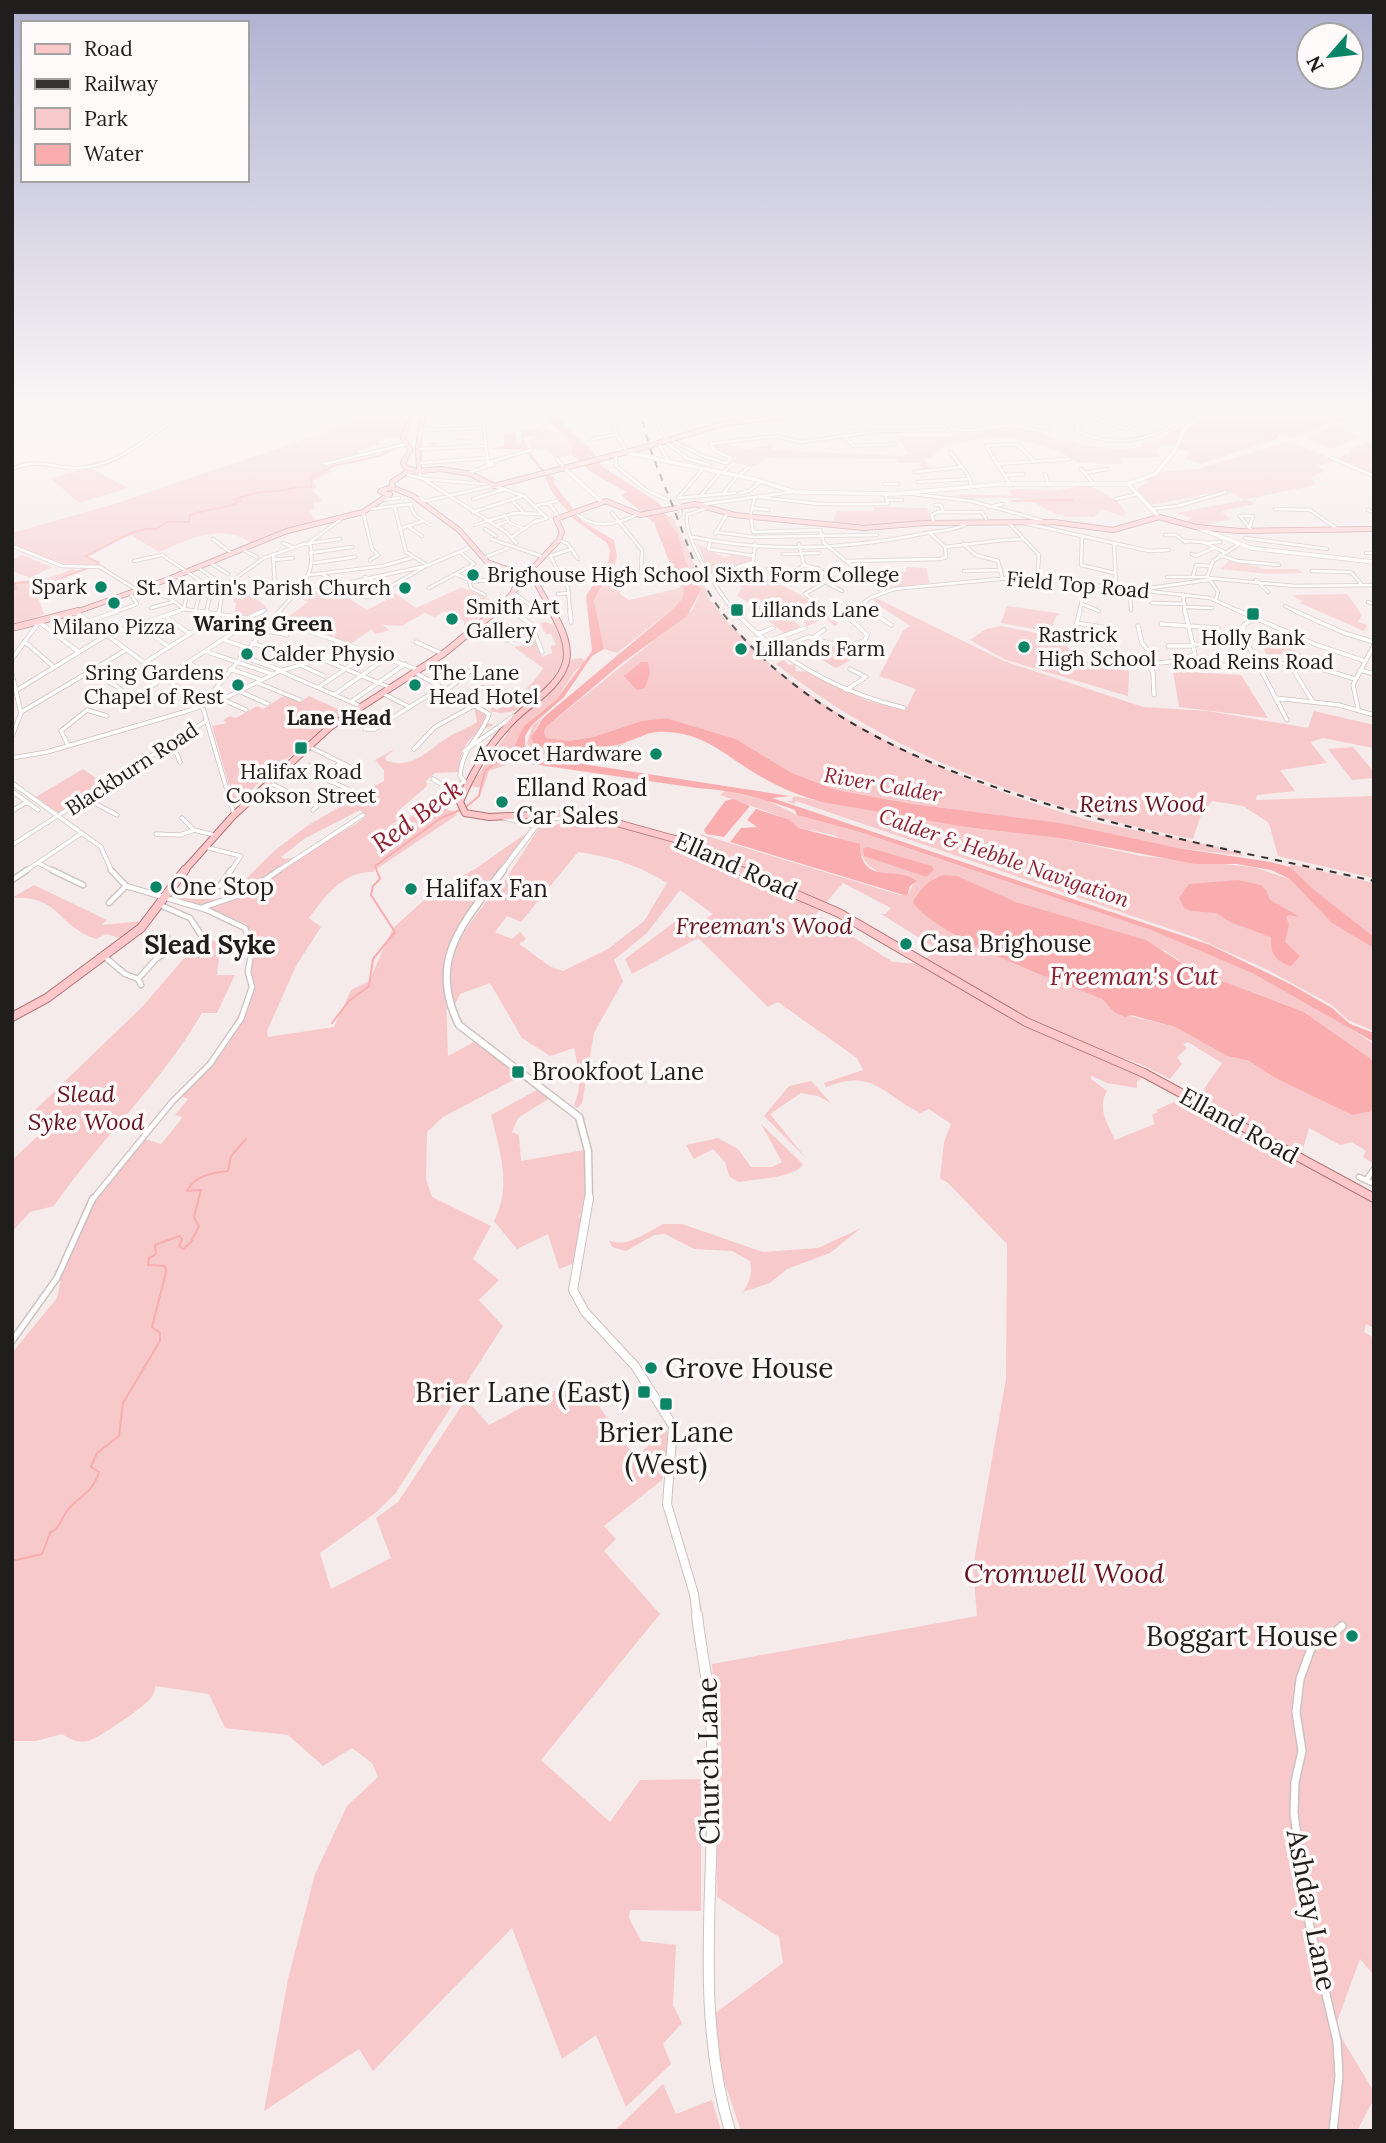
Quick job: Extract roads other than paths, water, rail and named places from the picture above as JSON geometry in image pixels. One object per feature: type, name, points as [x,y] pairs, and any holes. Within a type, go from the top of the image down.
[{"type":"main road","points":[[423,507],[451,527],[486,565],[526,579]]},
{"type":"main road","points":[[428,507],[455,526],[487,562],[526,579]]},
{"type":"main road","points":[[12,1017],[47,998],[141,928],[163,896],[214,835],[267,781],[342,718],[418,672],[503,605],[526,579],[541,556],[559,540],[562,532],[556,520],[589,507]]},
{"type":"main road","points":[[620,507],[641,514],[672,507]]},
{"type":"main road","points":[[706,508],[718,513],[750,517],[875,528],[934,523],[1048,522],[1100,530],[1126,529],[1159,517],[1196,527],[1374,529]]},
{"type":"main road","points":[[12,628],[130,593],[287,531],[370,509]]},
{"type":"main road","name":"Elland Road","points":[[526,579],[540,587],[567,654],[554,681],[521,713],[465,784],[461,809],[473,816],[588,814],[689,843],[746,874],[814,900],[1026,1022],[1135,1069],[1374,1198]]},
{"type":"street","points":[[370,509],[400,507]]},
{"type":"street","points":[[413,507],[430,526]]},
{"type":"street","points":[[465,507],[506,532],[516,543]]},
{"type":"street","points":[[473,512],[488,507]]},
{"type":"street","points":[[518,507],[524,513]]},
{"type":"street","points":[[512,537],[536,522],[546,520],[536,507]]},
{"type":"street","points":[[552,507],[559,517]]},
{"type":"street","points":[[676,507],[681,514]]},
{"type":"street","points":[[942,507],[943,512]]},
{"type":"street","points":[[970,507],[972,512]]},
{"type":"street","points":[[988,507],[1048,522]]},
{"type":"street","points":[[1151,509],[1169,507]]},
{"type":"street","points":[[1275,509],[1290,507]]},
{"type":"street","points":[[1303,507],[1324,515],[1339,530]]},
{"type":"street","points":[[395,508],[404,548],[411,558],[427,566]]},
{"type":"street","points":[[706,508],[686,517],[688,532],[692,536],[707,577],[757,634],[777,650],[845,691],[904,708]]},
{"type":"street","points":[[707,577],[753,562],[755,545],[750,517],[752,508],[768,510]]},
{"type":"street","points":[[1151,509],[1159,517]]},
{"type":"street","points":[[624,510],[612,513],[642,550],[641,573]]},
{"type":"street","points":[[1368,510],[1374,512]]},
{"type":"street","points":[[363,512],[372,547],[378,555],[370,560]]},
{"type":"street","points":[[934,523],[933,514],[943,512],[983,512],[986,519]]},
{"type":"street","points":[[475,525],[504,515],[541,514]]},
{"type":"street","points":[[536,522],[541,514]]},
{"type":"street","points":[[574,515],[591,525],[619,521],[641,514]]},
{"type":"street","points":[[727,514],[708,549],[754,555]]},
{"type":"street","points":[[504,515],[508,521],[525,529]]},
{"type":"street","points":[[309,543],[341,518]]},
{"type":"street","points":[[399,529],[423,521]]},
{"type":"street","points":[[495,526],[508,521]]},
{"type":"street","points":[[1100,530],[1102,522]]},
{"type":"street","points":[[692,536],[755,545],[878,542],[968,523]]},
{"type":"street","points":[[1009,523],[1039,555],[1037,579]]},
{"type":"street","points":[[1024,523],[1149,551],[1166,551]]},
{"type":"street","points":[[408,526],[422,536]]},
{"type":"street","points":[[1196,527],[1238,545],[1374,562]]},
{"type":"street","points":[[875,528],[878,542]]},
{"type":"street","points":[[485,529],[496,536]]},
{"type":"street","points":[[753,536],[820,530],[824,543],[884,592]]},
{"type":"street","points":[[506,532],[491,539],[541,556]]},
{"type":"street","points":[[716,532],[753,536],[877,535]]},
{"type":"street","points":[[848,561],[946,557],[945,547],[929,533]]},
{"type":"street","points":[[1165,534],[1181,536],[1186,542],[1220,542]]},
{"type":"street","points":[[515,549],[517,535]]},
{"type":"street","points":[[1082,537],[1081,566],[1115,573]]},
{"type":"street","points":[[1245,538],[1327,549]]},
{"type":"street","points":[[213,539],[231,553]]},
{"type":"street","points":[[12,546],[62,566],[100,567],[137,590],[168,597],[224,587],[255,562],[273,554],[309,543],[340,539]]},
{"type":"street","points":[[945,547],[1024,539]]},
{"type":"street","points":[[559,540],[568,544],[578,559]]},
{"type":"street","points":[[1282,542],[1282,551]]},
{"type":"street","points":[[283,543],[293,548]]},
{"type":"street","points":[[202,705],[309,575],[314,563],[309,543]]},
{"type":"street","points":[[1114,543],[1116,587]]},
{"type":"street","points":[[799,544],[804,565]]},
{"type":"street","points":[[963,544],[976,555],[998,561],[1002,577]]},
{"type":"street","points":[[1207,544],[1224,553]]},
{"type":"street","points":[[1216,599],[1218,590],[1208,578],[1209,566],[1220,555],[1238,545]]},
{"type":"street","points":[[310,553],[352,547]]},
{"type":"street","points":[[486,557],[509,547]]},
{"type":"street","points":[[350,588],[366,597],[469,548]]},
{"type":"street","points":[[1192,554],[1196,556],[1214,548]]},
{"type":"street","points":[[241,549],[257,557]]},
{"type":"street","points":[[571,622],[569,593],[551,554],[572,549]]},
{"type":"street","points":[[429,587],[474,564],[460,552]]},
{"type":"street","points":[[783,554],[819,552]]},
{"type":"street","points":[[1366,553],[1374,553]]},
{"type":"street","points":[[273,554],[275,586]]},
{"type":"street","points":[[134,561],[162,555],[212,590]]},
{"type":"street","points":[[1220,555],[1235,561],[1279,565]]},
{"type":"street","points":[[314,563],[355,557]]},
{"type":"street","points":[[273,560],[293,558]]},
{"type":"street","points":[[309,575],[370,568],[411,558]]},
{"type":"street","points":[[209,562],[228,574]]},
{"type":"street","points":[[1312,563],[1315,571],[1351,572],[1363,585]]},
{"type":"street","points":[[804,565],[843,581]]},
{"type":"street","points":[[768,569],[788,578],[804,565]]},
{"type":"street","points":[[1193,576],[1196,565],[1209,566]]},
{"type":"street","points":[[291,595],[364,577],[427,566]]},
{"type":"street","points":[[819,569],[825,566]]},
{"type":"street","points":[[197,568],[224,587]]},
{"type":"street","points":[[370,568],[384,574]]},
{"type":"street","points":[[964,571],[1001,570]]},
{"type":"street","points":[[322,573],[340,583]]},
{"type":"street","points":[[456,573],[469,582],[488,580],[501,583]]},
{"type":"street","points":[[176,576],[200,592]]},
{"type":"street","points":[[819,604],[805,594],[825,582],[826,576]]},
{"type":"street","points":[[1167,578],[1193,576],[1256,580],[1295,586],[1374,586]]},
{"type":"street","points":[[364,577],[389,588]]},
{"type":"street","name":"Field Top Road","points":[[860,605],[884,592],[1002,577],[1182,594],[1216,599],[1317,645],[1365,660]]},
{"type":"street","points":[[1142,590],[1154,585],[1198,583],[1208,578]]},
{"type":"street","points":[[166,580],[187,593]]},
{"type":"street","points":[[1256,580],[1268,592]]},
{"type":"street","points":[[469,582],[469,587],[485,595]]},
{"type":"street","points":[[825,582],[842,591]]},
{"type":"street","points":[[1086,584],[1076,622],[1078,632],[1094,648],[1146,662],[1188,659],[1198,664],[1238,666]]},
{"type":"street","points":[[144,663],[218,616],[224,587]]},
{"type":"street","points":[[206,614],[212,590]]},
{"type":"street","points":[[1086,590],[1127,592],[1131,596],[1131,610]]},
{"type":"street","points":[[195,612],[200,592]]},
{"type":"street","points":[[513,592],[530,605]]},
{"type":"street","points":[[89,621],[137,604],[130,593]]},
{"type":"street","points":[[184,609],[187,593]]},
{"type":"street","points":[[558,594],[569,593]]},
{"type":"street","points":[[148,594],[156,606]]},
{"type":"street","points":[[1182,594],[1186,625],[1195,654],[1188,659]]},
{"type":"street","points":[[168,597],[184,609],[195,612],[270,622],[312,631],[357,649],[389,657],[489,715],[463,751],[460,774],[465,784],[424,806]]},
{"type":"street","points":[[150,608],[173,602]]},
{"type":"street","points":[[1368,602],[1374,604]]},
{"type":"street","points":[[1152,603],[1212,608]]},
{"type":"street","points":[[1082,604],[1099,611]]},
{"type":"street","points":[[503,605],[517,612],[532,628],[542,652]]},
{"type":"street","points":[[777,650],[802,638],[814,637],[845,648],[865,640],[867,635],[846,616],[860,605],[891,625]]},
{"type":"street","points":[[1285,606],[1374,644],[1373,651],[1365,660],[1352,689],[1359,708]]},
{"type":"street","points":[[17,690],[107,635],[184,609]]},
{"type":"street","points":[[244,620],[265,610]]},
{"type":"street","points":[[75,611],[202,705],[234,814]]},
{"type":"street","points":[[164,616],[190,634]]},
{"type":"street","points":[[1257,617],[1242,628],[1255,662],[1287,720]]},
{"type":"street","points":[[125,618],[169,647]]},
{"type":"street","points":[[150,687],[252,621]]},
{"type":"street","points":[[12,659],[39,622],[79,652]]},
{"type":"street","points":[[1076,622],[1107,628]]},
{"type":"street","points":[[1161,624],[1218,628],[1220,632]]},
{"type":"street","points":[[1138,626],[1142,643],[1155,660]]},
{"type":"street","points":[[508,640],[532,628]]},
{"type":"street","points":[[757,634],[773,628]]},
{"type":"street","points":[[766,642],[805,628]]},
{"type":"street","points":[[264,629],[287,635]]},
{"type":"street","points":[[814,637],[824,630]]},
{"type":"street","points":[[223,639],[248,648]]},
{"type":"street","points":[[25,642],[54,667]]},
{"type":"street","points":[[416,642],[443,654]]},
{"type":"street","points":[[252,643],[310,662]]},
{"type":"street","points":[[1168,646],[1218,645]]},
{"type":"street","points":[[12,758],[68,745],[223,699],[282,671],[357,649]]},
{"type":"street","points":[[23,711],[126,650]]},
{"type":"street","points":[[205,651],[272,675]]},
{"type":"street","points":[[318,652],[330,657]]},
{"type":"street","points":[[319,687],[370,653]]},
{"type":"street","points":[[241,656],[358,705]]},
{"type":"street","points":[[334,694],[389,657]]},
{"type":"street","points":[[323,659],[392,689]]},
{"type":"street","points":[[188,662],[219,682]]},
{"type":"street","points":[[1146,662],[1154,676],[1154,695]]},
{"type":"street","points":[[1255,662],[1309,665],[1355,679]]},
{"type":"street","points":[[351,701],[405,664]]},
{"type":"street","points":[[300,665],[324,676]]},
{"type":"street","points":[[447,689],[477,666]]},
{"type":"street","points":[[230,669],[262,680]]},
{"type":"street","points":[[845,691],[866,676],[850,669]]},
{"type":"street","points":[[1360,670],[1374,674]]},
{"type":"street","points":[[90,672],[108,678],[115,688],[135,703]]},
{"type":"street","points":[[1295,673],[1313,702]]},
{"type":"street","points":[[12,674],[23,711],[23,719],[12,736]]},
{"type":"street","points":[[257,683],[300,700]]},
{"type":"street","points":[[462,697],[481,688],[494,688]]},
{"type":"street","points":[[365,729],[375,729],[438,689]]},
{"type":"street","points":[[240,691],[268,704]]},
{"type":"street","points":[[384,694],[409,707]]},
{"type":"street","points":[[1274,697],[1359,708],[1374,715]]},
{"type":"street","points":[[223,699],[247,710]]},
{"type":"street","points":[[414,749],[431,732],[475,705]]},
{"type":"street","points":[[68,745],[61,731],[66,725],[88,710],[107,716]]},
{"type":"street","points":[[463,751],[521,713]]},
{"type":"street","name":"Blackburn Road","points":[[12,845],[206,721]]},
{"type":"street","points":[[308,746],[339,764],[358,771]]},
{"type":"street","points":[[165,748],[177,754],[180,762]]},
{"type":"street","points":[[339,764],[322,778],[348,789]]},
{"type":"street","points":[[311,765],[328,773]]},
{"type":"street","points":[[433,779],[450,790]]},
{"type":"street","points":[[267,781],[315,808],[324,800]]},
{"type":"street","points":[[12,783],[101,847],[113,874],[126,886],[163,896],[172,902],[200,908],[245,928],[252,948],[248,972],[251,987],[242,1018],[223,1048],[97,1191],[82,1215],[69,1253],[52,1287],[12,1341]]},
{"type":"street","points":[[12,791],[38,810]]},
{"type":"street","points":[[87,799],[117,815]]},
{"type":"street","points":[[12,811],[27,802]]},
{"type":"street","points":[[503,817],[536,826],[555,818],[588,814]]},
{"type":"street","points":[[200,908],[248,892],[312,846],[363,816]]},
{"type":"street","points":[[182,818],[194,830],[214,835]]},
{"type":"street","name":"Church Lane","points":[[536,826],[451,946],[450,999],[459,1025],[579,1117],[588,1151],[590,1192],[573,1290],[585,1312],[635,1366],[673,1426],[667,1504],[694,1594],[706,1665],[712,1791],[710,2037],[717,2088],[730,2131]]},
{"type":"street","points":[[156,834],[180,835],[194,830]]},
{"type":"street","points":[[12,880],[82,833]]},
{"type":"street","points":[[204,847],[242,856],[220,886]]},
{"type":"street","points":[[38,863],[83,885]]},
{"type":"street","points":[[107,901],[126,886]]},
{"type":"street","points":[[159,904],[190,918],[203,938]]},
{"type":"street","points":[[104,956],[139,982],[156,959],[176,948],[166,937]]},
{"type":"street","points":[[1366,1180],[1374,1169]]},
{"type":"street","points":[[1359,1177],[1373,1183]]},
{"type":"street","name":"Ashday Lane","points":[[1333,2131],[1339,2076],[1337,2041],[1308,1918],[1294,1813],[1295,1782],[1302,1751],[1296,1712],[1300,1679],[1313,1643],[1328,1638],[1342,1626]]},
{"type":"water","points":[[564,507],[572,507],[583,522],[614,540],[617,557],[594,601],[604,649],[592,656],[564,697],[532,725],[525,736],[525,745],[537,755],[790,796],[772,798],[1210,945],[1332,1008],[1350,1024],[1374,1033],[1374,1042],[1254,974],[1151,930],[863,833],[797,815],[795,810],[746,795],[539,765],[522,756],[514,747],[524,726],[556,700],[592,651],[586,596],[608,562],[610,551],[607,543],[572,518],[573,515]]},
{"type":"water","points":[[635,507],[662,507],[668,517],[673,516],[668,520],[679,536],[686,563],[701,590],[687,616],[622,663],[546,727],[546,738],[569,741],[593,737],[641,721],[666,718],[736,739],[792,773],[837,790],[913,804],[1060,823],[1178,848],[1271,862],[1290,867],[1314,890],[1374,937],[1374,948],[1332,923],[1290,879],[1271,870],[1237,864],[1195,864],[1059,838],[965,827],[822,802],[778,786],[711,745],[683,734],[654,732],[616,745],[587,750],[566,751],[536,747],[531,737],[544,717],[682,599],[684,589],[671,566],[654,523]]},
{"type":"water","points":[[641,662],[648,662],[650,673],[645,688],[637,690],[624,676]]},
{"type":"water","points":[[733,799],[750,806],[724,837],[706,834],[704,830],[725,801]]},
{"type":"water","points":[[756,809],[788,819],[799,828],[860,844],[867,866],[882,873],[910,877],[917,881],[910,886],[907,896],[730,842],[741,828],[757,827],[747,820]]},
{"type":"water","points":[[867,847],[932,866],[934,870],[926,877],[864,856],[863,849]]},
{"type":"water","name":"Freeman's Cut","points":[[944,875],[957,876],[1016,902],[1146,940],[1191,969],[1304,1012],[1374,1061],[1374,1111],[1352,1115],[1275,1078],[1249,1061],[1227,1056],[1175,1027],[1131,1015],[1125,1017],[1114,1012],[1102,999],[1029,970],[948,931],[927,917],[913,903],[926,885]]},
{"type":"water","points":[[1238,880],[1261,885],[1270,900],[1300,917],[1286,917],[1289,924],[1285,942],[1300,956],[1291,966],[1275,956],[1271,948],[1271,937],[1230,922],[1216,913],[1191,911],[1184,908],[1179,898],[1189,884]]},
{"type":"waterway","points":[[97,565],[99,563],[85,556],[129,534],[157,529],[166,522],[189,522],[190,515],[225,507]]},
{"type":"waterway","points":[[12,592],[16,588],[14,583],[36,582],[40,588],[55,587],[63,577],[88,568]]},
{"type":"waterway","name":"Red Beck","points":[[466,807],[479,796],[485,771],[515,748]]},
{"type":"waterway","name":"Red Beck","points":[[332,1023],[349,1001],[369,986],[373,959],[395,932],[371,895],[373,886],[380,879],[375,866],[441,818],[460,810]]},
{"type":"waterway","name":"Red Beck","points":[[12,1561],[42,1554],[50,1533],[96,1480],[99,1472],[91,1467],[97,1453],[119,1436],[123,1403],[160,1341],[160,1333],[152,1327],[166,1272],[165,1266],[148,1265],[149,1258],[156,1254],[155,1245],[179,1236],[182,1239],[179,1246],[183,1249],[191,1242],[199,1226],[194,1217],[201,1190],[187,1191],[199,1178],[228,1171],[231,1156],[246,1139]]},
{"type":"railway","points":[[673,507],[694,562],[719,608],[776,670],[848,721],[930,762],[1019,795],[1111,822],[1374,881]]},
{"type":"place","name":"Brighouse High School Sixth Form College","points":[[473,575]]},
{"type":"place","name":"Spark","points":[[101,587]]},
{"type":"place","name":"St. Martin's Parish Church","points":[[405,588]]},
{"type":"place","name":"Milano Pizza","points":[[114,603]]},
{"type":"place","name":"Lillands Lane","points":[[737,610]]},
{"type":"place","name":"Holly Bank Road Reins Road","points":[[1253,614]]},
{"type":"place","name":"Smith Art Gallery","points":[[452,619]]},
{"type":"place","name":"Rastrick High School","points":[[1024,647]]},
{"type":"place","name":"Lillands Farm","points":[[741,649]]},
{"type":"place","name":"Calder Physio","points":[[247,654]]},
{"type":"place","name":"Sring Gardens Chapel of Rest","points":[[238,685]]},
{"type":"place","name":"The Lane Head Hotel","points":[[415,685]]},
{"type":"place","name":"Halifax Road Cookson Street","points":[[301,748]]},
{"type":"place","name":"Avocet Hardware","points":[[656,754]]},
{"type":"place","name":"Elland Road Car Sales","points":[[502,802]]},
{"type":"place","name":"One Stop","points":[[156,887]]},
{"type":"place","name":"Halifax Fan","points":[[411,889]]},
{"type":"place","name":"Casa Brighouse","points":[[906,944]]},
{"type":"place","name":"Brookfoot Lane","points":[[518,1072]]},
{"type":"place","name":"Grove House","points":[[651,1368]]},
{"type":"place","name":"Brier Lane (East)","points":[[644,1392]]},
{"type":"place","name":"Brier Lane (West)","points":[[666,1404]]},
{"type":"place","name":"Boggart House","points":[[1352,1636]]},
{"type":"district","name":"Waring Green","points":[[263,624]]},
{"type":"district","name":"Lane Head","points":[[339,718]]},
{"type":"district","name":"Slead Syke","points":[[210,945]]},
{"type":"water label","name":"River Calder","points":[[883,785]]},
{"type":"water label","name":"Calder & Hebble Navigation","points":[[1004,858]]},
{"type":"park label","name":"Reins Wood","points":[[1142,804]]},
{"type":"park label","name":"Freeman's Wood","points":[[764,926]]},
{"type":"park label","name":"Slead Syke Wood","points":[[86,1108]]},
{"type":"park label","name":"Cromwell Wood","points":[[1064,1573]]}]
